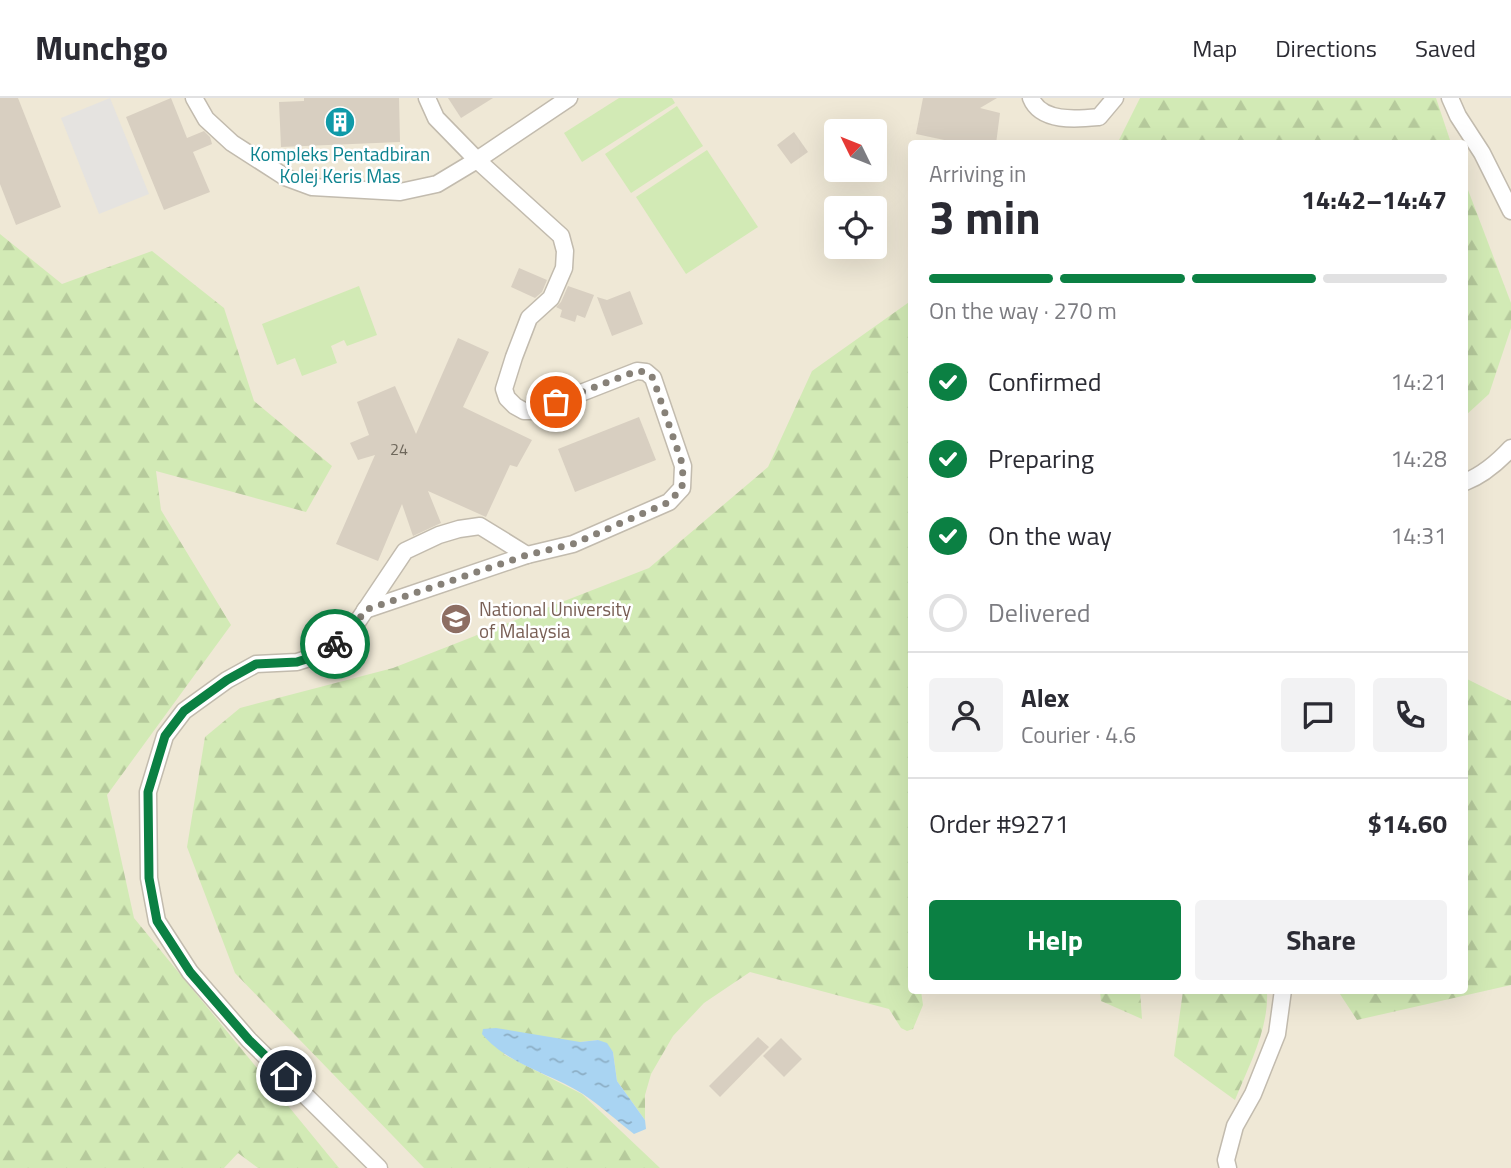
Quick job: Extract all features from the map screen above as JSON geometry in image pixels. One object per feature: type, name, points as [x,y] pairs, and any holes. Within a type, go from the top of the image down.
[{"type":"street","points":[[194,98],[206,119],[232,143],[285,177],[312,187],[400,192],[437,184],[569,98]]},
{"type":"street","points":[[365,610],[527,555],[573,544],[669,502],[682,488],[683,466],[653,378],[646,372],[637,371],[535,411],[524,411],[507,398],[504,389],[529,318],[551,298],[564,268],[565,251],[561,236],[477,160],[436,118],[427,98]]},
{"type":"street","points":[[1031,98],[1039,110],[1067,120],[1099,117],[1115,98]]},
{"type":"street","points":[[1450,98],[1511,211]]},
{"type":"street","points":[[1468,481],[1498,463],[1511,448]]},
{"type":"street","points":[[379,1168],[249,1040],[190,972],[157,921],[149,878],[148,792],[165,736],[184,711],[227,680],[256,664],[297,662],[325,653],[354,627],[405,551],[459,528],[480,526],[527,555]]},
{"type":"street","points":[[1227,1168],[1226,1160],[1236,1126],[1253,1094],[1277,1034],[1282,994]]},
{"type":"shaded area","name":"National University of Malaysia","points":[[0,98],[1511,98],[1511,1168],[0,1168]]},
{"type":"shaded area","points":[[110,98],[149,194],[99,214],[61,118]]},
{"type":"green space","points":[[619,98],[672,98],[675,103],[582,162],[564,133]]},
{"type":"green space","points":[[1140,98],[1436,98],[1450,140],[1119,140]]},
{"type":"green space","points":[[677,106],[703,146],[631,193],[605,154]]},
{"type":"green space","points":[[707,150],[758,227],[686,274],[636,197]]},
{"type":"green space","points":[[1468,190],[1511,303],[1511,328],[1489,394],[1468,413]]},
{"type":"green space","points":[[0,234],[62,284],[152,251],[224,308],[254,401],[332,466],[306,512],[156,471],[161,510],[231,625],[107,795],[134,918],[339,1168],[258,1168],[238,1153],[224,1168],[0,1168]]},
{"type":"green space","points":[[359,286],[377,335],[347,346],[344,340],[331,346],[337,363],[302,376],[295,358],[277,365],[262,324]]},
{"type":"green space","points":[[908,303],[908,994],[921,994],[923,1005],[913,1029],[907,1031],[901,1028],[889,1009],[750,972],[704,1003],[673,1036],[651,1074],[645,1095],[645,1120],[617,1081],[613,1052],[598,1040],[503,1054],[582,1094],[660,1168],[424,1168],[235,973],[187,847],[205,737],[240,708],[393,668],[649,568],[768,467],[812,371]]},
{"type":"green space","points":[[1468,680],[1511,701],[1511,985],[1357,1020],[1340,994],[1468,994]]},
{"type":"green space","points":[[1100,994],[1140,994],[1142,1019],[1101,1001]]},
{"type":"green space","points":[[1183,994],[1267,994],[1261,1033],[1235,1100],[1174,1056]]},
{"type":"water","points":[[496,1028],[580,1042],[598,1040],[607,1043],[613,1052],[617,1081],[645,1120],[646,1129],[634,1134],[583,1094],[504,1054],[482,1034],[483,1029]]},
{"type":"building","points":[[0,98],[18,98],[61,207],[16,225],[0,184]]},
{"type":"building","points":[[171,98],[187,138],[204,131],[210,137],[212,144],[193,152],[210,192],[164,210],[126,117]]},
{"type":"building","name":"Kompleks Pentadbiran Kolej Keris Mas","points":[[304,98],[399,98],[400,142],[281,147],[279,102],[304,101]]},
{"type":"building","points":[[448,98],[493,98],[461,118]]},
{"type":"building","points":[[923,98],[997,98],[980,108],[1000,113],[997,140],[944,140],[916,134]]},
{"type":"building","points":[[794,132],[808,152],[791,164],[777,145]]},
{"type":"building","points":[[519,268],[547,280],[542,292],[535,298],[511,287]]},
{"type":"building","points":[[568,286],[594,295],[585,318],[577,315],[575,322],[560,317],[562,310],[556,307]]},
{"type":"building","points":[[630,291],[643,324],[612,336],[597,297],[607,300]]},
{"type":"building","points":[[458,338],[489,352],[463,407],[532,440],[517,467],[510,465],[486,517],[428,491],[441,523],[413,536],[402,504],[378,561],[336,544],[375,455],[358,460],[350,443],[369,435],[357,402],[395,386],[416,434]]},
{"type":"building","points":[[639,417],[656,460],[575,492],[558,449]]},
{"type":"building","points":[[758,1037],[769,1047],[720,1097],[709,1086]]},
{"type":"building","points":[[781,1038],[802,1059],[784,1077],[763,1056]]},
{"type":"way so far","points":[[335,644],[354,627],[365,610],[527,555],[573,544],[669,502],[682,488],[683,466],[653,378],[646,372],[637,371],[556,402]]},
{"type":"place","name":"Kompleks Pentadbiran Kolej Keris Mas","points":[[340,122]]},
{"type":"place","name":"National University of Malaysia","points":[[456,619]]},
{"type":"route","points":[[286,1076],[249,1040],[190,972],[157,921],[149,878],[148,792],[165,736],[184,711],[227,680],[256,664],[297,662],[325,653],[335,644]]}]
